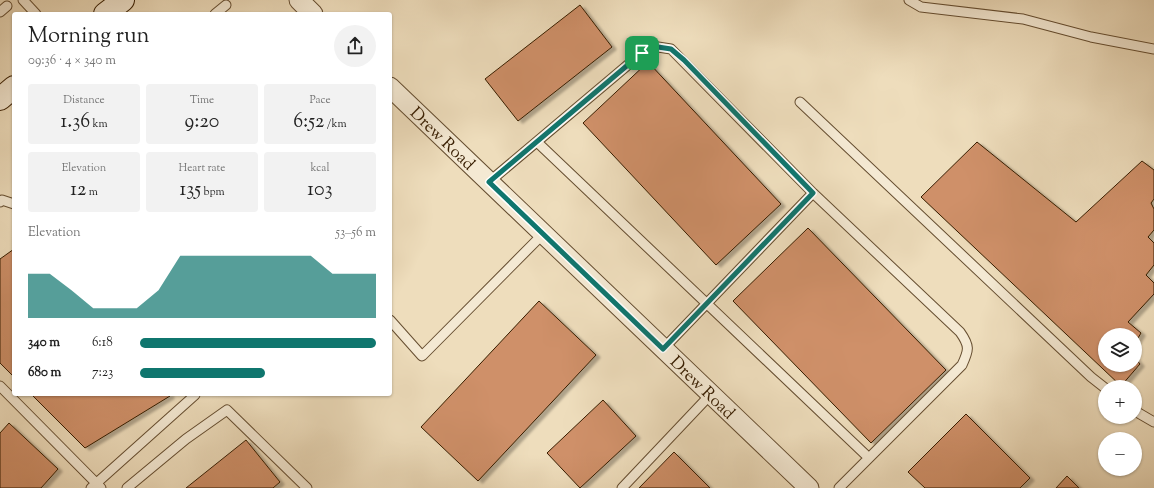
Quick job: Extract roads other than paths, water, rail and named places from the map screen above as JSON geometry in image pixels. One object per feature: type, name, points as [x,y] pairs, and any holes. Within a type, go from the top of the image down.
[{"type":"main road","points":[[0,99],[12,89]]},
{"type":"street","points":[[299,0],[311,12]]},
{"type":"street","name":"Drew Road","points":[[392,89],[711,394],[807,488]]},
{"type":"lane","points":[[23,0],[34,12]]},
{"type":"lane","points":[[909,0],[921,7],[1023,19],[1092,37],[1154,49]]},
{"type":"lane","points":[[217,12],[226,5]]},
{"type":"lane","points":[[0,12],[7,6]]},
{"type":"lane","points":[[489,182],[642,53],[658,47],[671,49],[813,193],[960,332],[967,342],[968,353],[962,365],[839,488]]},
{"type":"lane","points":[[800,102],[1080,368],[1098,382]]},
{"type":"lane","points":[[537,142],[869,458]]},
{"type":"lane","points":[[663,349],[813,193]]},
{"type":"lane","points":[[1,200],[12,203]]},
{"type":"lane","points":[[392,322],[422,356],[543,234]]},
{"type":"lane","points":[[1,389],[96,486],[194,396]]},
{"type":"lane","points":[[622,488],[711,394]]},
{"type":"lane","points":[[127,488],[186,439],[227,410],[307,488]]},
{"type":"lane","points":[[1142,415],[1154,422]]}]
